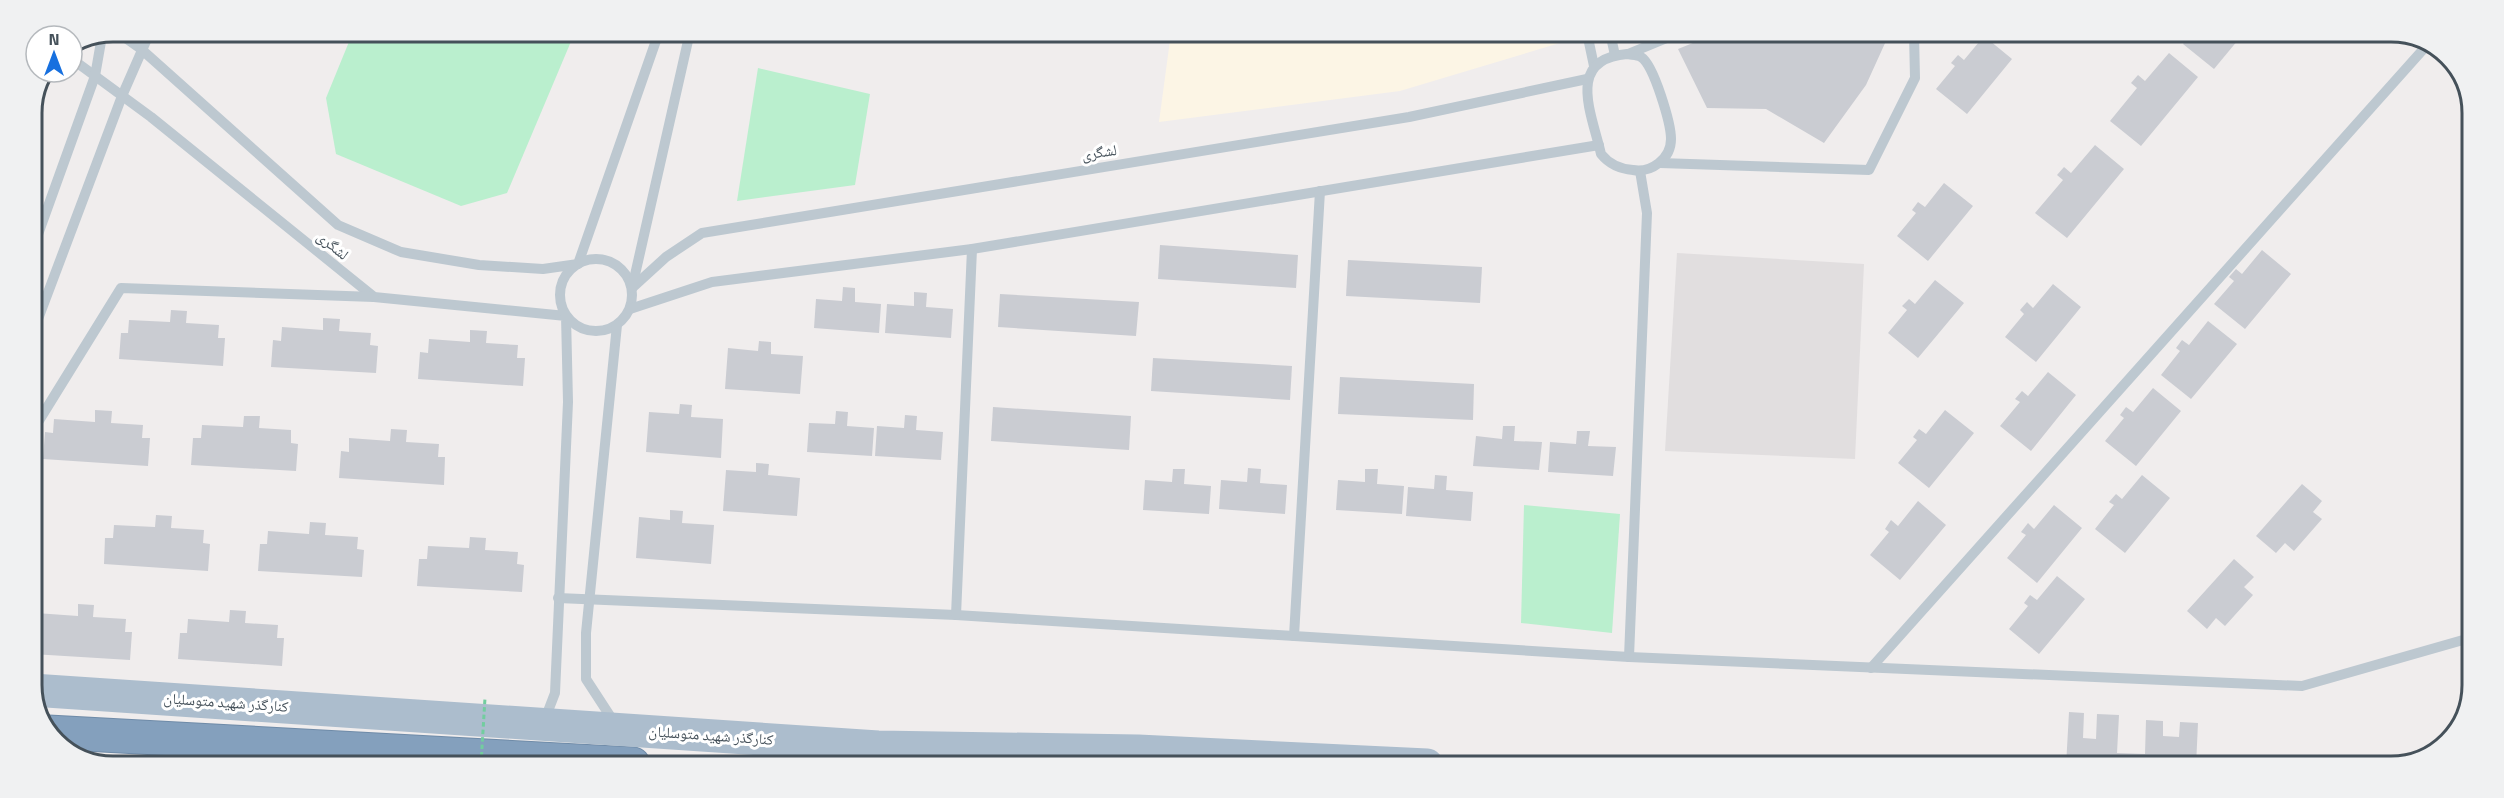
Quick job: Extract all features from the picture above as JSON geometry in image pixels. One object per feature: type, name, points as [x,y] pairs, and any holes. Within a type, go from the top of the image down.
[{"type":"highway","points":[[61,733],[487,756]]},
{"type":"main road","name":"کنارگذر شهید متوسلیان","points":[[42,691],[544,722],[878,747],[1138,751],[1241,756]]},
{"type":"main road","points":[[878,747],[913,756]]},
{"type":"lane","name":"لشگری","points":[[131,42],[338,225],[400,252],[468,263],[543,269],[578,264]]},
{"type":"lane","points":[[42,308],[145,42]]},
{"type":"lane","points":[[578,264],[656,42]]},
{"type":"lane","points":[[630,309],[632,288],[688,42]]},
{"type":"lane","points":[[1589,42],[1594,66]]},
{"type":"lane","points":[[1612,42],[1615,55]]},
{"type":"lane","points":[[1627,54],[1657,42]]},
{"type":"lane","points":[[1660,163],[1669,151],[1671,138],[1653,70],[1641,57],[1627,54],[1604,58],[1594,66],[1587,79],[1586,89],[1601,154],[1607,161],[1623,169],[1640,171],[1660,163],[1869,170],[1915,78],[1914,42]]},
{"type":"lane","points":[[42,223],[95,76],[101,43]]},
{"type":"lane","points":[[1871,668],[2423,50]]},
{"type":"lane","name":"لشگری","points":[[84,68],[374,297]]},
{"type":"lane","name":"لشگری","points":[[632,288],[666,257],[702,233],[1409,117],[1587,79]]},
{"type":"lane","points":[[617,728],[586,679],[586,633],[617,325],[630,309],[712,282],[972,249],[1599,145]]},
{"type":"lane","points":[[1629,657],[1647,213],[1640,171]]},
{"type":"lane","points":[[1294,636],[1320,191]]},
{"type":"lane","points":[[956,615],[972,249]]},
{"type":"lane","points":[[617,325],[595,331],[574,324],[566,316],[561,305],[562,281],[578,264],[589,260],[611,262],[628,278],[632,288]]},
{"type":"lane","points":[[42,416],[120,288],[374,297],[566,316]]},
{"type":"lane","points":[[544,722],[555,693],[568,402],[566,316]]},
{"type":"lane","points":[[558,598],[956,615],[1629,657],[2302,686],[2462,641]]},
{"type":"path","points":[[481,756],[485,698]]},
{"type":"shaded area","points":[[1170,42],[1563,42],[1400,91],[1159,122]]},
{"type":"shaded area","points":[[1677,253],[1864,264],[1855,459],[1665,451]]},
{"type":"green space","points":[[349,42],[571,42],[507,193],[461,206],[336,154],[326,98]]},
{"type":"green space","points":[[758,68],[870,94],[855,185],[737,201]]},
{"type":"green space","points":[[1524,505],[1620,514],[1612,633],[1521,623]]},
{"type":"building","points":[[1695,42],[1886,42],[1866,85],[1824,143],[1766,109],[1707,108],[1678,49]]},
{"type":"building","points":[[1979,42],[1991,42],[2012,59],[1967,114],[1936,89],[1955,66],[1951,63],[1958,55],[1964,60]]},
{"type":"building","points":[[2185,42],[2236,42],[2214,69],[2183,44]]},
{"type":"building","points":[[2169,53],[2198,77],[2141,146],[2110,121],[2137,88],[2131,83],[2138,75],[2145,81]]},
{"type":"building","points":[[2095,145],[2124,169],[2067,238],[2035,213],[2063,180],[2057,175],[2064,167],[2071,173]]},
{"type":"building","points":[[1944,183],[1973,206],[1928,261],[1897,236],[1916,213],[1912,210],[1918,202],[1925,207]]},
{"type":"building","points":[[1160,245],[1298,255],[1296,288],[1158,279]]},
{"type":"building","points":[[2262,250],[2291,274],[2245,329],[2214,304],[2234,281],[2229,277],[2236,269],[2242,274]]},
{"type":"building","points":[[1348,260],[1482,267],[1480,303],[1346,296]]},
{"type":"building","points":[[1935,280],[1964,303],[1918,358],[1888,333],[1907,310],[1902,306],[1909,299],[1915,304]]},
{"type":"building","points":[[2053,284],[2081,307],[2036,362],[2005,337],[2024,314],[2020,310],[2027,302],[2033,308]]},
{"type":"building","points":[[843,287],[855,288],[855,302],[881,304],[879,333],[814,328],[816,299],[842,301]]},
{"type":"building","points":[[914,292],[927,293],[926,307],[953,309],[951,338],[885,333],[887,304],[914,306]]},
{"type":"building","points":[[1000,294],[1139,302],[1136,336],[998,327]]},
{"type":"building","points":[[171,310],[187,311],[186,323],[219,325],[218,338],[225,338],[223,366],[119,359],[121,333],[128,333],[129,320],[170,322]]},
{"type":"building","points":[[323,318],[340,319],[339,331],[371,333],[370,345],[378,346],[376,373],[271,367],[273,340],[281,341],[282,327],[323,330]]},
{"type":"building","points":[[2208,321],[2237,344],[2191,399],[2161,375],[2180,351],[2176,348],[2182,340],[2189,345]]},
{"type":"building","points":[[470,330],[487,331],[486,343],[518,345],[517,358],[525,358],[523,386],[418,379],[420,352],[428,353],[429,339],[470,342]]},
{"type":"building","points":[[759,341],[771,342],[771,354],[803,356],[800,394],[725,389],[728,348],[758,351]]},
{"type":"building","points":[[1153,358],[1292,366],[1290,400],[1151,391]]},
{"type":"building","points":[[2048,372],[2076,395],[2031,451],[2000,426],[2020,402],[2015,399],[2022,391],[2028,396]]},
{"type":"building","points":[[1340,377],[1474,384],[1473,420],[1338,414]]},
{"type":"building","points":[[2153,388],[2181,411],[2136,466],[2105,441],[2124,418],[2120,415],[2126,407],[2133,412]]},
{"type":"building","points":[[680,404],[692,405],[691,417],[723,419],[721,458],[646,452],[649,412],[679,414]]},
{"type":"building","points":[[993,407],[1131,416],[1129,450],[991,441]]},
{"type":"building","points":[[95,410],[112,411],[111,423],[143,425],[142,438],[150,438],[148,466],[43,459],[45,432],[53,433],[54,419],[95,422]]},
{"type":"building","points":[[1945,410],[1974,433],[1929,488],[1898,463],[1917,440],[1913,437],[1919,429],[1926,434]]},
{"type":"building","points":[[836,411],[848,412],[847,426],[874,428],[872,456],[807,452],[809,423],[835,424]]},
{"type":"building","points":[[905,415],[917,416],[916,430],[943,432],[941,460],[875,456],[877,426],[904,428]]},
{"type":"building","points":[[244,416],[260,416],[259,428],[291,430],[291,443],[298,444],[296,471],[191,465],[193,438],[201,438],[202,425],[243,427]]},
{"type":"building","points":[[1503,426],[1515,426],[1514,441],[1542,442],[1539,470],[1473,466],[1476,436],[1502,439]]},
{"type":"building","points":[[391,429],[407,430],[406,442],[439,444],[438,457],[445,457],[444,485],[339,478],[341,451],[349,452],[349,438],[390,441]]},
{"type":"building","points":[[1577,431],[1590,431],[1588,446],[1616,447],[1613,476],[1548,472],[1550,442],[1576,444]]},
{"type":"building","points":[[756,463],[769,464],[768,475],[800,478],[797,516],[723,511],[726,470],[756,472]]},
{"type":"building","points":[[1248,468],[1261,469],[1260,483],[1287,485],[1285,514],[1219,509],[1221,480],[1247,482]]},
{"type":"building","points":[[1173,469],[1185,469],[1184,484],[1211,486],[1209,514],[1143,510],[1145,480],[1172,482]]},
{"type":"building","points":[[1365,469],[1378,469],[1377,484],[1404,486],[1402,514],[1336,510],[1338,480],[1365,482]]},
{"type":"building","points":[[1435,475],[1447,476],[1446,490],[1473,492],[1471,521],[1406,516],[1408,487],[1434,489]]},
{"type":"building","points":[[2142,475],[2170,498],[2125,553],[2095,529],[2114,505],[2109,502],[2116,494],[2122,499]]},
{"type":"building","points":[[2302,484],[2322,501],[2313,512],[2322,519],[2294,551],[2285,543],[2276,553],[2256,536]]},
{"type":"building","points":[[1918,501],[1946,525],[1900,580],[1870,555],[1889,532],[1885,529],[1891,520],[1898,526]]},
{"type":"building","points":[[2054,505],[2082,528],[2037,583],[2007,558],[2026,535],[2021,532],[2028,523],[2034,529]]},
{"type":"building","points":[[670,510],[683,511],[682,523],[714,525],[711,564],[636,558],[639,517],[670,520]]},
{"type":"building","points":[[156,515],[172,516],[171,528],[204,530],[203,543],[210,544],[208,571],[104,564],[105,538],[113,538],[114,525],[155,527]]},
{"type":"building","points":[[310,522],[326,523],[325,535],[358,537],[357,549],[364,550],[362,577],[258,571],[260,544],[267,544],[268,531],[309,534]]},
{"type":"building","points":[[470,537],[486,538],[485,550],[518,552],[517,564],[524,565],[522,592],[417,586],[419,559],[427,559],[428,546],[469,548]]},
{"type":"building","points":[[2234,559],[2254,577],[2244,587],[2253,595],[2225,626],[2216,618],[2207,629],[2187,611]]},
{"type":"building","points":[[2057,576],[2085,599],[2039,654],[2009,629],[2028,606],[2024,603],[2030,595],[2037,600]]},
{"type":"building","points":[[78,604],[94,605],[93,617],[126,619],[125,632],[132,632],[130,660],[42,655],[42,613],[78,616]]},
{"type":"building","points":[[230,610],[246,611],[245,623],[278,625],[277,638],[284,638],[282,666],[178,659],[180,633],[187,633],[188,619],[229,622]]},
{"type":"building","points":[[2069,712],[2084,713],[2083,738],[2096,739],[2097,714],[2119,715],[2117,753],[2145,754],[2146,720],[2163,721],[2163,736],[2179,737],[2180,722],[2198,723],[2196,756],[2067,756]]}]
